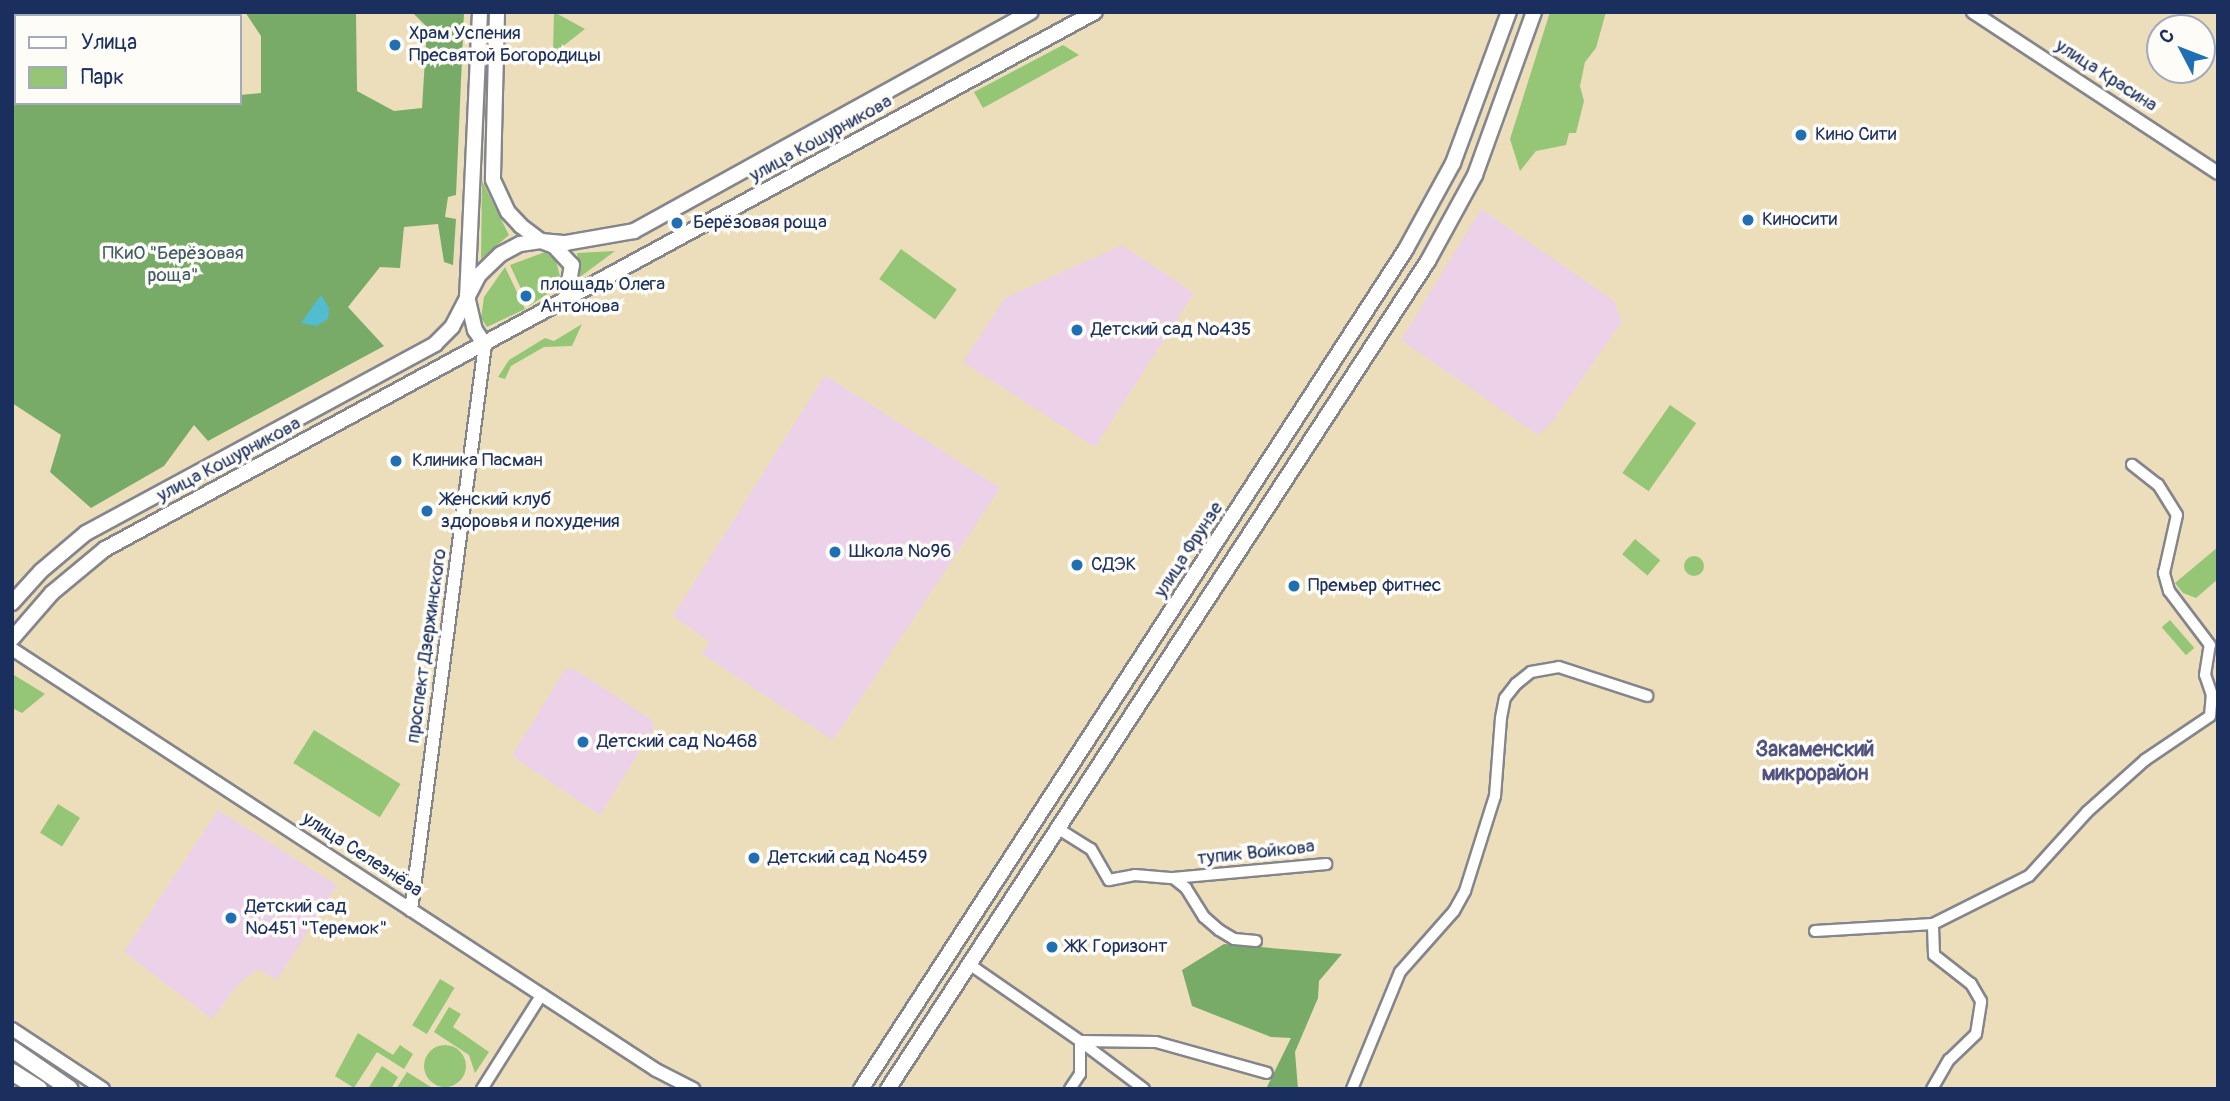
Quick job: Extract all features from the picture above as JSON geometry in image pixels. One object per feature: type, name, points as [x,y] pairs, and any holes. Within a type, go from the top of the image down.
[{"type":"highway","points":[[12,1049],[70,1089]]},
{"type":"highway","points":[[12,1072],[39,1089]]},
{"type":"main road","points":[[480,12],[467,296],[475,330],[485,345],[566,300],[572,265],[554,246],[541,241],[508,212],[493,180],[497,12]]},
{"type":"main road","name":"улица Кошурникова","points":[[541,241],[566,243],[634,231],[1030,12]]},
{"type":"main road","name":"улица Кошурникова","points":[[566,300],[1095,12]]},
{"type":"main road","name":"улица Фрунзе","points":[[861,1089],[1406,249],[1453,163],[1509,12]]},
{"type":"main road","points":[[888,1089],[1427,261],[1475,175],[1534,12]]},
{"type":"main road","points":[[467,296],[479,275],[501,254],[520,244],[541,241]]},
{"type":"main road","name":"улица Кошурникова","points":[[12,603],[41,571],[96,527],[435,344],[452,327],[467,296]]},
{"type":"main road","name":"улица Кошурникова","points":[[12,639],[52,593],[105,548],[485,345]]},
{"type":"main road","points":[[1252,490],[1272,502]]},
{"type":"main road","points":[[1194,578],[1214,590]]},
{"type":"street","name":"улица Красина","points":[[1973,12],[2218,173]]},
{"type":"street","name":"проспект Дзержинского","points":[[411,910],[485,345]]},
{"type":"street","points":[[1815,931],[1933,924],[2029,876],[2087,812],[2145,760],[2210,716],[2213,704],[2206,664],[2210,645],[2165,582],[2163,563],[2177,515],[2158,485],[2132,465]]},
{"type":"street","name":"улица Селезнёва","points":[[12,649],[542,995],[693,1089]]},
{"type":"street","points":[[2206,664],[2218,656]]},
{"type":"street","points":[[1352,1089],[1401,972],[1449,918],[1465,891],[1495,796],[1501,718],[1511,691],[1531,672],[1559,667],[1647,696]]},
{"type":"street","points":[[1057,828],[1091,849],[1109,880],[1135,875],[1173,878]]},
{"type":"street","name":"тупик Войкова","points":[[1173,878],[1326,864]]},
{"type":"street","name":"тупик Войкова","points":[[1173,878],[1186,888],[1203,917],[1219,930],[1234,939],[1256,941]]},
{"type":"street","points":[[1933,924],[1934,955],[1971,984],[1981,1001],[1976,1034],[1949,1059],[1934,1085]]},
{"type":"street","points":[[969,964],[1144,1089]]},
{"type":"street","points":[[482,1089],[542,995]]},
{"type":"street","points":[[12,1029],[103,1089]]},
{"type":"street","points":[[1080,1041],[1156,1042],[1267,1073]]},
{"type":"street","points":[[1070,1089],[1080,1074],[1080,1041]]},
{"type":"shaded area","points":[[1481,209],[1613,300],[1622,321],[1552,422],[1538,435],[1401,340]]},
{"type":"shaded area","name":"Детский сад №435","points":[[1122,245],[1194,293],[1095,447],[963,362],[1005,298]]},
{"type":"shaded area","name":"Школа №96","points":[[825,375],[1000,488],[833,740],[702,654],[710,642],[673,616]]},
{"type":"shaded area","name":"Детский сад №468","points":[[565,669],[576,670],[652,720],[654,728],[600,815],[512,756]]},
{"type":"shaded area","name":"Детский сад №451 \"Теремок\"","points":[[218,810],[337,885],[277,980],[258,969],[237,985],[212,1019],[124,952]]},
{"type":"green space","name":"ПКиО \"Берёзовая роща\"","points":[[12,12],[236,12],[14,14],[14,105],[242,105],[242,95],[261,93],[261,36],[245,12],[356,12],[357,91],[394,111],[422,108],[427,27],[412,12],[464,12],[456,195],[448,197],[445,217],[456,219],[453,265],[444,262],[438,224],[404,227],[400,268],[380,267],[348,307],[384,346],[208,441],[194,425],[164,466],[91,508],[50,472],[61,435],[12,403]]},
{"type":"green space","points":[[554,12],[585,29],[553,54]]},
{"type":"green space","points":[[1550,12],[1606,12],[1596,48],[1585,62],[1580,86],[1584,101],[1576,133],[1569,133],[1566,145],[1536,151],[1520,171],[1510,139]]},
{"type":"green space","points":[[1063,45],[1079,55],[983,108],[974,92]]},
{"type":"green space","points":[[482,181],[509,235],[481,259]]},
{"type":"green space","points":[[901,249],[957,290],[935,319],[879,279]]},
{"type":"green space","points":[[615,251],[580,277],[577,253]]},
{"type":"green space","points":[[545,252],[556,261],[560,276],[555,289],[529,306],[510,265]]},
{"type":"green space","points":[[505,267],[525,309],[487,327],[481,318],[484,297]]},
{"type":"green space","points":[[582,324],[572,346],[544,347],[511,366],[505,379],[498,377],[509,360],[545,338],[554,341]]},
{"type":"green space","points":[[1670,405],[1696,423],[1649,491],[1622,473]]},
{"type":"green space","points":[[1635,539],[1660,560],[1647,576],[1622,554]]},
{"type":"green space","points":[[2218,547],[2218,579],[2196,598],[2183,593],[2175,583]]},
{"type":"green space","points":[[1694,556],[1701,559],[1704,566],[1701,573],[1694,576],[1687,573],[1684,566],[1687,559]]},
{"type":"green space","points":[[2170,620],[2194,648],[2186,655],[2162,627]]},
{"type":"green space","points":[[14,675],[45,694],[22,713],[12,708]]},
{"type":"green space","points":[[314,730],[401,784],[380,817],[293,763]]},
{"type":"green space","points":[[58,804],[80,818],[62,847],[40,833]]},
{"type":"green space","points":[[1224,944],[1342,954],[1319,981],[1318,998],[1295,1052],[1298,1089],[1266,1089],[1291,1038],[1271,1037],[1192,1006],[1182,970]]},
{"type":"green space","points":[[440,979],[455,988],[427,1034],[412,1025]]},
{"type":"green space","points":[[449,1007],[461,1014],[453,1027],[489,1052],[475,1073],[469,1055],[434,1032]]},
{"type":"green space","points":[[358,1033],[393,1055],[400,1045],[413,1054],[404,1069],[377,1052],[354,1088],[335,1076]]},
{"type":"green space","points":[[445,1045],[460,1051],[466,1066],[460,1081],[445,1087],[430,1081],[424,1066],[430,1051]]},
{"type":"green space","points":[[382,1066],[398,1077],[391,1089],[368,1089]]},
{"type":"green space","points":[[407,1072],[434,1089],[396,1089]]},
{"type":"water","points":[[321,295],[329,308],[328,319],[317,326],[301,323]]},
{"type":"place","name":"Храм Успения Пресвятой Богородицы","points":[[395,45]]},
{"type":"place","name":"Кино Сити","points":[[1801,135]]},
{"type":"place","name":"Киносити","points":[[1748,220]]},
{"type":"place","name":"Берёзовая роща","points":[[677,223]]},
{"type":"place","name":"площадь Олега Антонова","points":[[526,296]]},
{"type":"place","name":"Детский сад №435","points":[[1077,330]]},
{"type":"place","name":"Клиника Пасман","points":[[396,461]]},
{"type":"place","name":"Женский клуб здоровья и похудения","points":[[427,511]]},
{"type":"place","name":"Школа №96","points":[[835,552]]},
{"type":"place","name":"СДЭК","points":[[1077,565]]},
{"type":"place","name":"Премьер фитнес","points":[[1294,586]]},
{"type":"place","name":"Детский сад №468","points":[[583,742]]},
{"type":"place","name":"Детский сад №459","points":[[754,858]]},
{"type":"place","name":"Детский сад №451 \"Теремок\"","points":[[231,918]]},
{"type":"place","name":"ЖК Горизонт","points":[[1052,947]]},
{"type":"district","name":"Закаменский микрорайон","points":[[1815,762]]}]
